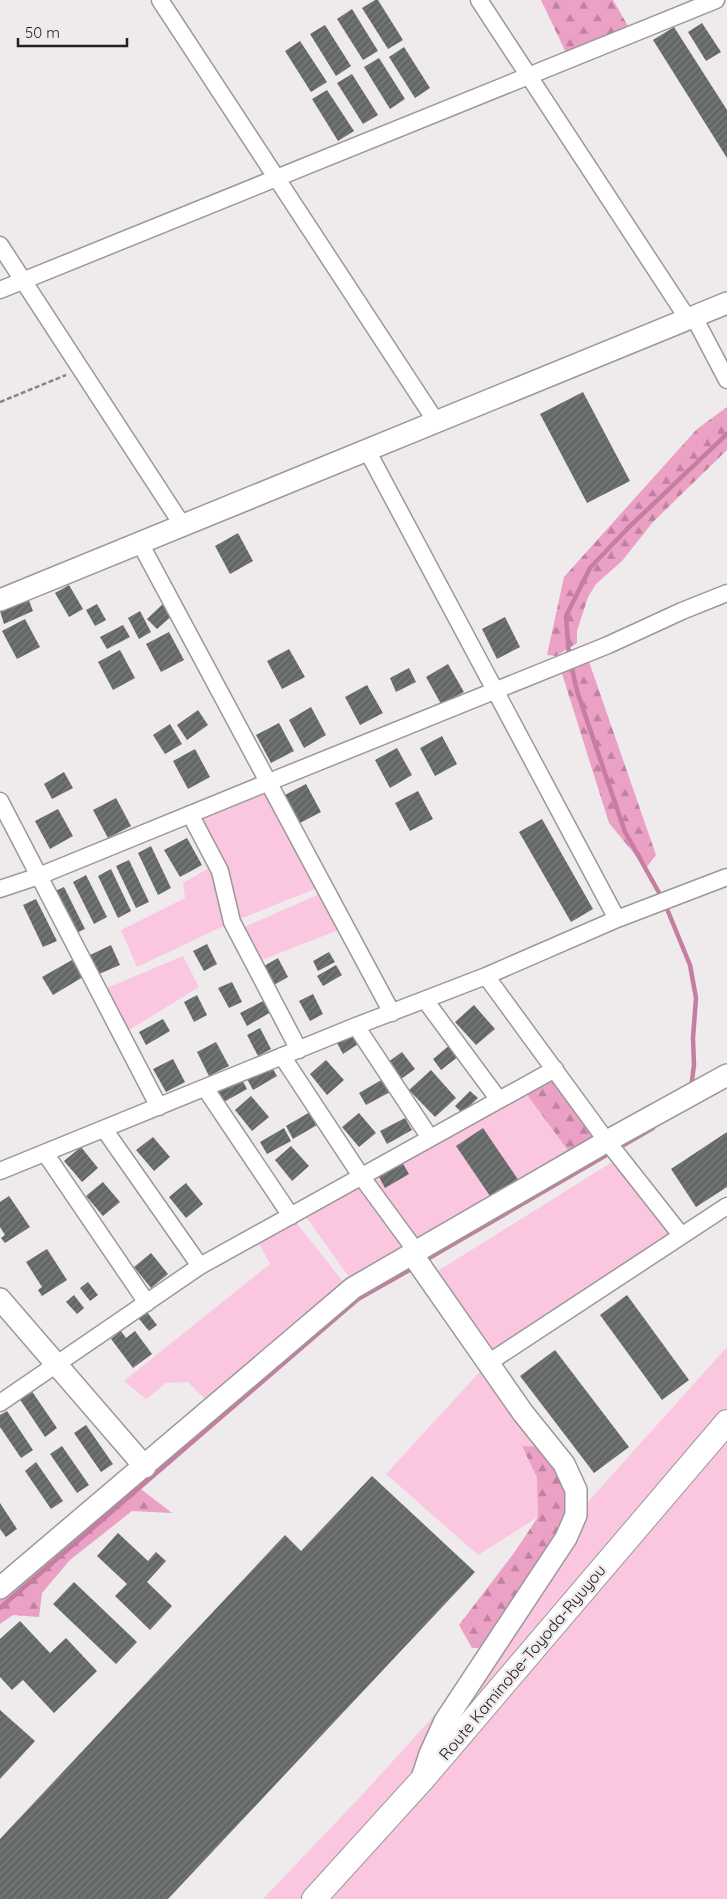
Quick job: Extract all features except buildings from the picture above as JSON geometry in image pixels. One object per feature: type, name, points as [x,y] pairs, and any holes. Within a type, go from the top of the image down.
[{"type":"main road","name":"Route Kaminobe-Toyoda-Ryuyou","points":[[314,1899],[422,1780],[727,1422]]},
{"type":"street","points":[[160,0],[436,424]]},
{"type":"street","points":[[478,0],[526,76],[691,318],[727,380]]},
{"type":"street","points":[[0,290],[716,0]]},
{"type":"street","points":[[0,244],[183,526]]},
{"type":"street","points":[[2,595],[140,543],[368,452],[727,303]]},
{"type":"street","points":[[368,452],[617,919]]},
{"type":"street","points":[[140,543],[392,1013]]},
{"type":"street","points":[[0,888],[38,876],[608,645],[682,611],[727,594]]},
{"type":"street","points":[[0,801],[159,1107]]},
{"type":"street","points":[[190,814],[220,871],[232,922],[299,1050]]},
{"type":"street","points":[[0,1171],[356,1026],[486,976],[617,919],[727,877]]},
{"type":"street","points":[[486,976],[603,1136],[609,1140],[681,1235]]},
{"type":"street","points":[[425,1000],[500,1100]]},
{"type":"street","points":[[356,1026],[430,1138]]},
{"type":"street","points":[[282,1056],[488,1363],[564,1464],[576,1490],[576,1515],[566,1538],[445,1721],[430,1754],[422,1780]]},
{"type":"street","points":[[0,1403],[200,1266],[555,1069]]},
{"type":"street","points":[[0,1588],[354,1288],[609,1140],[727,1075]]},
{"type":"street","points":[[205,1088],[291,1216]]},
{"type":"street","points":[[104,1129],[200,1266]]},
{"type":"street","points":[[46,1153],[147,1302]]},
{"type":"street","points":[[488,1363],[727,1206]]},
{"type":"street","points":[[0,1299],[145,1467]]},
{"type":"path","points":[[0,402],[81,369]]},
{"type":"shaded area","points":[[264,784],[317,888],[232,922],[137,967],[121,930],[185,898],[183,883],[216,864],[190,814]]},
{"type":"shaded area","points":[[322,893],[341,929],[262,960],[244,927]]},
{"type":"shaded area","points":[[183,956],[199,987],[129,1030],[107,988]]},
{"type":"shaded area","points":[[522,1088],[575,1160],[352,1281],[301,1210]]},
{"type":"shaded area","points":[[617,1159],[676,1238],[485,1359],[433,1274]]},
{"type":"shaded area","points":[[291,1216],[345,1284],[208,1402],[188,1382],[166,1383],[146,1399],[124,1381],[270,1264],[255,1236]]},
{"type":"shaded area","points":[[727,1347],[727,1899],[263,1899],[362,1795],[490,1654],[576,1515]]},
{"type":"shaded area","points":[[488,1363],[548,1444],[522,1447],[537,1478],[538,1517],[478,1555],[386,1474]]},
{"type":"green space","points":[[541,0],[613,0],[632,33],[569,59]]},
{"type":"green space","points":[[727,407],[727,450],[653,522],[622,561],[596,584],[588,597],[577,631],[577,643],[556,656],[547,655],[564,577],[697,429]]},
{"type":"green space","points":[[586,653],[656,855],[646,868],[609,823],[559,664]]},
{"type":"green space","points":[[555,1069],[604,1143],[575,1160],[522,1088]]},
{"type":"green space","points":[[522,1446],[551,1447],[576,1490],[566,1538],[494,1648],[472,1648],[459,1625],[514,1553],[538,1517],[537,1478]]},
{"type":"green space","points":[[129,1480],[172,1513],[132,1511],[70,1560],[42,1593],[39,1617],[13,1615],[0,1624],[0,1588]]},
{"type":"waterway","points":[[569,656],[566,616],[590,568],[628,528],[727,434]]},
{"type":"waterway","points":[[571,664],[577,691],[625,832],[662,898]]},
{"type":"waterway","points":[[665,904],[690,965],[696,998],[693,1038],[694,1065],[691,1088]]},
{"type":"waterway","points":[[424,1261],[653,1128]]},
{"type":"waterway","points":[[0,1608],[358,1299],[413,1268]]}]
